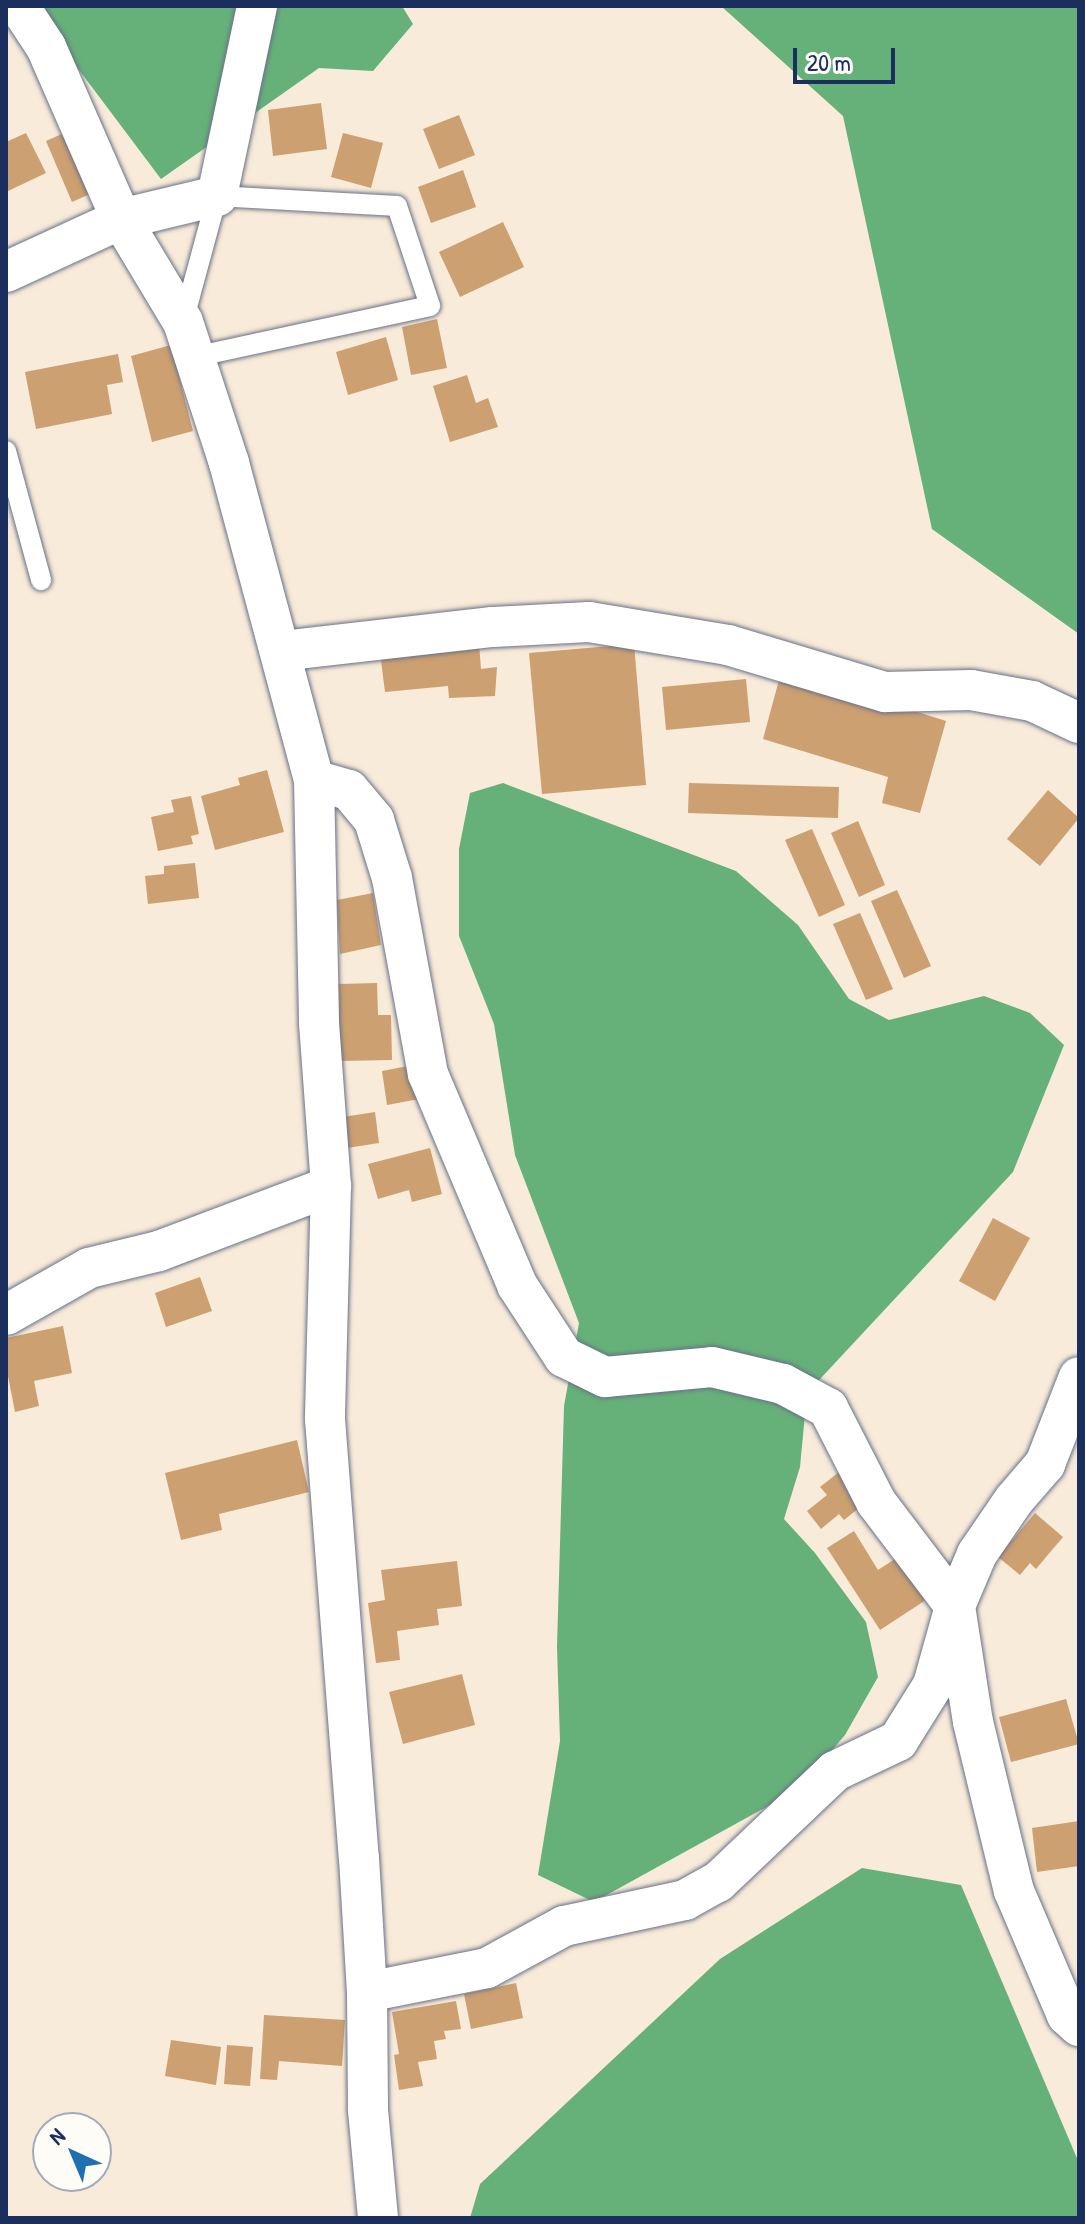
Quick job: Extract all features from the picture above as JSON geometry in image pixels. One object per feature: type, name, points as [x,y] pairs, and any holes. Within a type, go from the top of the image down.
[{"type":"street","points":[[19,6],[46,47],[121,219],[188,339],[229,463],[314,780],[319,1023],[331,1186],[325,1419],[367,1992],[368,2110],[378,2218]]},
{"type":"street","points":[[6,272],[121,219],[217,196],[257,6]]},
{"type":"street","points":[[281,651],[493,627],[589,622],[728,645],[885,692],[971,690],[1032,701],[1079,723]]},
{"type":"street","points":[[314,780],[349,790],[374,820],[392,878],[428,1074],[517,1285],[564,1357],[605,1377],[712,1367],[783,1384],[828,1408],[876,1502],[955,1606],[973,1722],[1014,1891],[1067,2015],[1079,2026]]},
{"type":"street","points":[[6,1315],[89,1268],[173,1246],[331,1186]]},
{"type":"street","points":[[367,1992],[487,1968],[564,1926],[685,1900],[718,1882],[835,1771],[898,1741],[933,1685],[955,1606],[977,1554],[1014,1500],[1045,1464],[1079,1377]]},
{"type":"lane","points":[[217,196],[397,206],[430,306],[188,339],[217,196]]},
{"type":"lane","points":[[6,451],[41,580]]},
{"type":"green space","points":[[31,6],[402,6],[413,24],[373,71],[319,68],[161,179]]},
{"type":"green space","points":[[721,6],[1079,6],[1079,634],[932,529],[843,116]]},
{"type":"green space","points":[[503,783],[736,871],[798,925],[849,999],[889,1020],[984,996],[1030,1013],[1064,1045],[1013,1172],[807,1393],[800,1467],[784,1519],[815,1553],[866,1622],[878,1677],[845,1735],[799,1789],[594,1902],[538,1875],[560,1741],[557,1647],[564,1406],[579,1323],[515,1155],[494,1024],[459,936],[459,849],[470,793]]},
{"type":"green space","points":[[862,1868],[961,1885],[1079,2163],[1079,2218],[470,2218],[480,2184],[720,1959]]},
{"type":"building","points":[[321,103],[327,149],[273,156],[268,110]]},
{"type":"building","points":[[459,115],[475,155],[439,169],[423,129]]},
{"type":"building","points":[[73,129],[99,190],[72,202],[46,141]]},
{"type":"building","points":[[26,133],[46,173],[6,192],[6,142]]},
{"type":"building","points":[[343,133],[383,143],[371,188],[331,177]]},
{"type":"building","points":[[463,170],[476,207],[431,223],[418,187]]},
{"type":"building","points":[[503,222],[524,267],[460,297],[439,252]]},
{"type":"building","points":[[437,319],[447,368],[411,375],[402,327]]},
{"type":"building","points":[[386,337],[398,380],[348,395],[336,352]]},
{"type":"building","points":[[171,345],[193,431],[152,442],[131,356]]},
{"type":"building","points":[[118,354],[123,382],[107,385],[112,414],[36,429],[25,372]]},
{"type":"building","points":[[467,375],[476,403],[488,398],[498,427],[450,442],[433,386]]},
{"type":"building","points":[[479,643],[481,669],[497,667],[495,696],[449,698],[448,686],[385,692],[380,653]]},
{"type":"building","points":[[634,644],[646,785],[542,794],[529,653]]},
{"type":"building","points":[[782,669],[946,721],[920,813],[882,803],[888,777],[763,739]]},
{"type":"building","points":[[746,679],[750,722],[666,730],[662,687]]},
{"type":"building","points":[[267,770],[284,832],[215,850],[201,796],[240,785],[238,778]]},
{"type":"building","points":[[689,783],[839,787],[838,818],[688,813]]},
{"type":"building","points":[[1048,790],[1079,818],[1040,866],[1007,839]]},
{"type":"building","points":[[191,796],[199,834],[191,836],[193,844],[158,851],[151,817],[174,812],[171,800]]},
{"type":"building","points":[[858,821],[885,885],[859,897],[831,833]]},
{"type":"building","points":[[812,829],[845,905],[819,917],[785,840]]},
{"type":"building","points":[[195,863],[199,898],[148,904],[145,876],[164,874],[164,866]]},
{"type":"building","points":[[897,890],[931,966],[904,978],[871,901]]},
{"type":"building","points":[[373,893],[381,945],[340,954],[337,900]]},
{"type":"building","points":[[860,913],[893,989],[866,1000],[833,924]]},
{"type":"building","points":[[377,983],[378,1015],[391,1015],[392,1060],[340,1061],[338,984]]},
{"type":"building","points":[[413,1065],[419,1099],[387,1105],[382,1071]]},
{"type":"building","points":[[375,1112],[379,1143],[347,1148],[343,1117]]},
{"type":"building","points":[[430,1148],[442,1194],[412,1202],[409,1190],[378,1199],[368,1164]]},
{"type":"building","points":[[993,1218],[1030,1238],[995,1301],[959,1281]]},
{"type":"building","points":[[200,1277],[212,1311],[166,1327],[155,1293]]},
{"type":"building","points":[[63,1326],[72,1373],[34,1381],[39,1406],[15,1412],[6,1366],[6,1338]]},
{"type":"building","points":[[297,1440],[309,1492],[219,1514],[222,1530],[181,1540],[165,1473]]},
{"type":"building","points":[[839,1472],[864,1504],[844,1520],[839,1514],[821,1529],[807,1511],[827,1495],[820,1487]]},
{"type":"building","points":[[1035,1513],[1063,1537],[1036,1569],[1030,1563],[1020,1575],[998,1557]]},
{"type":"building","points":[[854,1531],[878,1570],[904,1553],[932,1596],[880,1630],[827,1548]]},
{"type":"building","points":[[457,1561],[462,1606],[437,1609],[439,1625],[397,1631],[400,1660],[376,1663],[368,1603],[385,1600],[381,1570]]},
{"type":"building","points":[[462,1674],[475,1725],[403,1744],[389,1692]]},
{"type":"building","points":[[1066,1699],[1079,1744],[1011,1762],[999,1717]]},
{"type":"building","points":[[1079,1821],[1079,1866],[1037,1872],[1032,1828]]},
{"type":"building","points":[[516,1983],[523,2018],[471,2029],[464,1994]]},
{"type":"building","points":[[456,2001],[461,2029],[444,2031],[446,2039],[434,2041],[437,2059],[418,2062],[423,2086],[399,2090],[394,2055],[399,2054],[392,2012]]},
{"type":"building","points":[[264,2015],[345,2020],[342,2066],[279,2061],[277,2080],[260,2079]]},
{"type":"building","points":[[171,2040],[221,2047],[216,2085],[165,2076]]},
{"type":"building","points":[[227,2045],[253,2047],[250,2086],[224,2084]]}]
